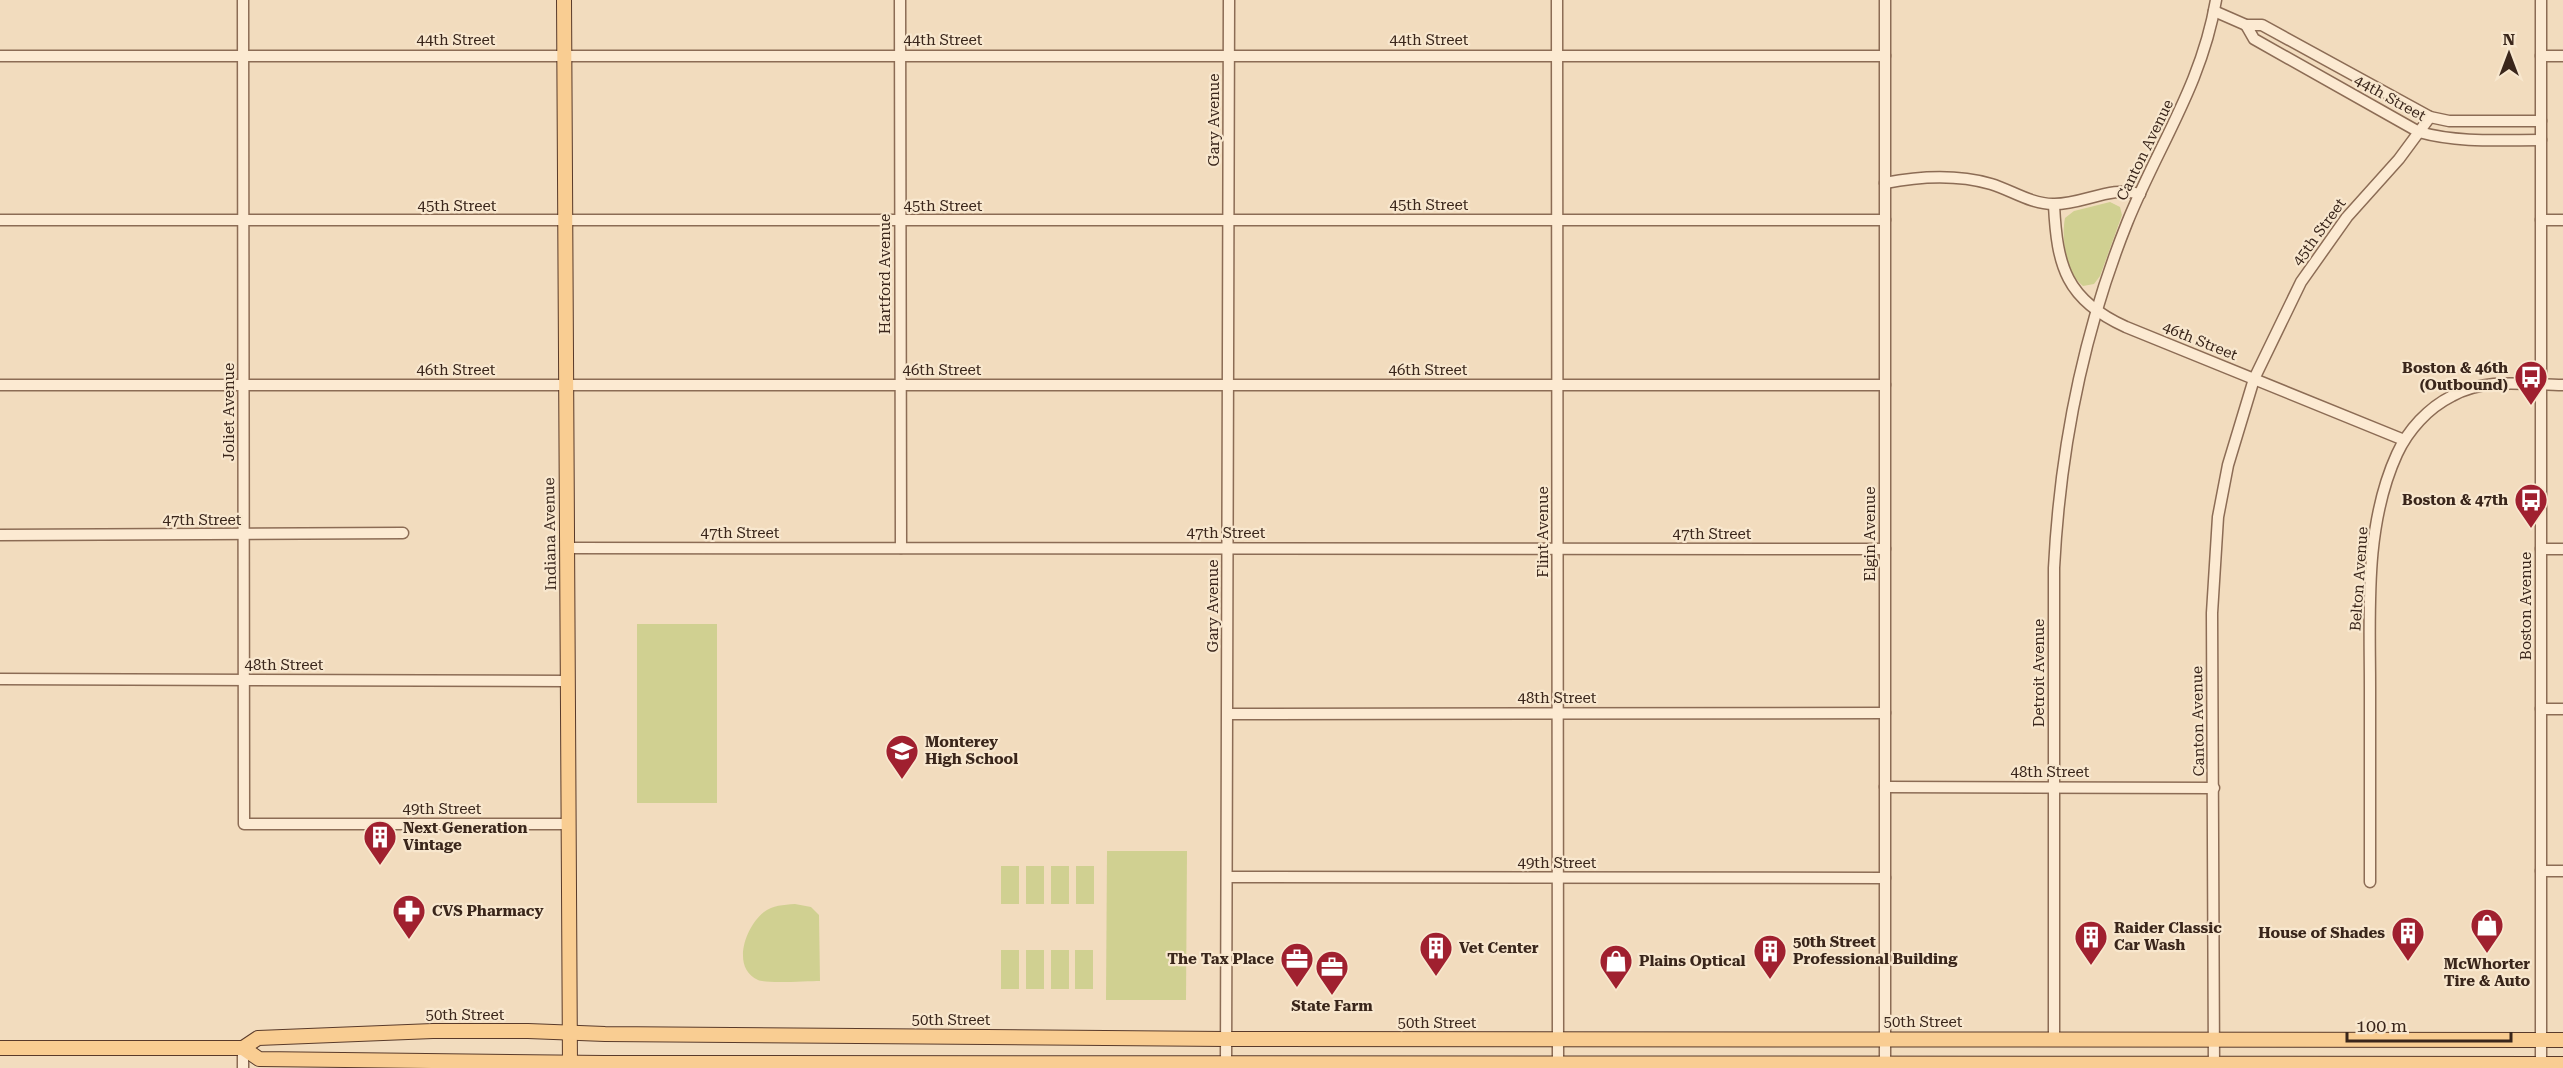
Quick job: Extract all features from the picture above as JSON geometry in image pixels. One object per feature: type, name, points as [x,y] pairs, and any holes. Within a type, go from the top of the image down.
[{"type":"main road","name":"Indiana Avenue","points":[[564,0],[564,385],[570,1065]]},
{"type":"main road","name":"50th Street","points":[[0,1048],[243,1048],[258,1038],[433,1031],[1225,1039],[2563,1040]]},
{"type":"main road","name":"50th Street","points":[[243,1048],[259,1059],[570,1065],[1226,1066],[1558,1063],[2541,1066],[2563,1064]]},
{"type":"street","name":"Joliet Avenue","points":[[243,0],[244,824]]},
{"type":"street","name":"Hartford Avenue","points":[[900,0],[901,548]]},
{"type":"street","name":"Gary Avenue","points":[[1226,1066],[1229,0]]},
{"type":"street","name":"Flint Avenue","points":[[1557,0],[1558,1063]]},
{"type":"street","name":"Elgin Avenue","points":[[1885,0],[1885,1065]]},
{"type":"street","name":"Boston Avenue","points":[[2541,0],[2541,1066]]},
{"type":"street","name":"44th Street","points":[[2215,6],[2246,25],[2254,39],[2419,132],[2461,140],[2541,140]]},
{"type":"street","name":"Canton Avenue","points":[[2097,312],[2115,255],[2140,194],[2193,86],[2215,6]]},
{"type":"street","name":"44th Street","points":[[2246,25],[2262,25],[2430,117],[2449,121],[2541,121]]},
{"type":"street","name":"44th Street","points":[[0,56],[1885,56]]},
{"type":"street","points":[[2541,56],[2563,56]]},
{"type":"street","name":"45th Street","points":[[2254,379],[2289,305],[2321,251],[2347,217],[2399,159],[2430,117]]},
{"type":"street","points":[[1885,183],[1931,177],[1973,179],[2034,201],[2054,205],[2120,192],[2140,194]]},
{"type":"street","name":"46th Street","points":[[2054,205],[2055,233],[2062,267],[2077,293],[2097,312],[2126,327],[2404,440]]},
{"type":"street","name":"45th Street","points":[[0,220],[1885,220]]},
{"type":"street","points":[[2541,220],[2563,220]]},
{"type":"street","name":"Detroit Avenue","points":[[2054,1039],[2054,568],[2056,520],[2074,399],[2097,312]]},
{"type":"street","name":"Canton Avenue","points":[[2214,1065],[2212,613],[2218,517],[2232,446],[2254,379]]},
{"type":"street","name":"Belton Avenue","points":[[2370,882],[2371,578],[2375,540],[2385,491],[2397,455],[2404,440],[2424,416],[2436,406],[2469,389],[2506,383],[2541,385]]},
{"type":"street","name":"46th Street","points":[[0,385],[1885,385]]},
{"type":"street","points":[[2541,385],[2563,385]]},
{"type":"street","name":"47th Street","points":[[0,535],[404,533]]},
{"type":"street","name":"47th Street","points":[[567,548],[1885,549]]},
{"type":"street","points":[[2541,549],[2563,549]]},
{"type":"street","name":"48th Street","points":[[0,679],[567,681]]},
{"type":"street","points":[[2541,709],[2563,709]]},
{"type":"street","name":"48th Street","points":[[1228,714],[1885,713]]},
{"type":"street","name":"48th Street","points":[[1886,787],[2214,788]]},
{"type":"street","name":"49th Street","points":[[244,824],[568,824]]},
{"type":"street","points":[[2541,871],[2563,871]]},
{"type":"street","name":"49th Street","points":[[1228,877],[1886,878]]},
{"type":"street","points":[[243,1048],[243,1068]]},
{"type":"green space","points":[[2110,202],[2120,207],[2122,215],[2100,276],[2094,284],[2083,286],[2072,273],[2066,255],[2065,218],[2074,211]]},
{"type":"green space","points":[[637,624],[717,624],[717,803],[637,803]]},
{"type":"green space","points":[[1107,851],[1187,851],[1186,1000],[1106,1000]]},
{"type":"green space","points":[[1001,866],[1019,866],[1019,904],[1001,904]]},
{"type":"green space","points":[[1026,866],[1044,866],[1044,904],[1026,904]]},
{"type":"green space","points":[[1051,866],[1069,866],[1069,904],[1051,904]]},
{"type":"green space","points":[[1076,866],[1094,866],[1094,904],[1076,904]]},
{"type":"green space","points":[[795,904],[811,907],[819,915],[820,981],[758,980],[750,974],[743,957],[751,927],[767,910]]},
{"type":"green space","points":[[1001,950],[1019,950],[1019,989],[1001,989]]},
{"type":"green space","points":[[1026,950],[1044,950],[1044,989],[1026,989]]},
{"type":"green space","points":[[1051,950],[1069,950],[1069,989],[1051,989]]},
{"type":"green space","points":[[1075,950],[1093,950],[1093,989],[1075,989]]},
{"type":"place","name":"Boston & 46th (Outbound)","points":[[2531,406]]},
{"type":"place","name":"Boston & 47th","points":[[2531,529]]},
{"type":"place","name":"Monterey High School","points":[[902,780]]},
{"type":"place","name":"Next Generation Vintage","points":[[380,866]]},
{"type":"place","name":"CVS Pharmacy","points":[[409,940]]},
{"type":"place","name":"McWhorter Tire & Auto","points":[[2487,954]]},
{"type":"place","name":"House of Shades","points":[[2408,962]]},
{"type":"place","name":"Raider Classic Car Wash","points":[[2091,966]]},
{"type":"place","name":"Vet Center","points":[[1436,977]]},
{"type":"place","name":"50th Street Professional Building","points":[[1770,980]]},
{"type":"place","name":"The Tax Place","points":[[1297,988]]},
{"type":"place","name":"Plains Optical","points":[[1616,990]]},
{"type":"place","name":"State Farm","points":[[1332,996]]}]
